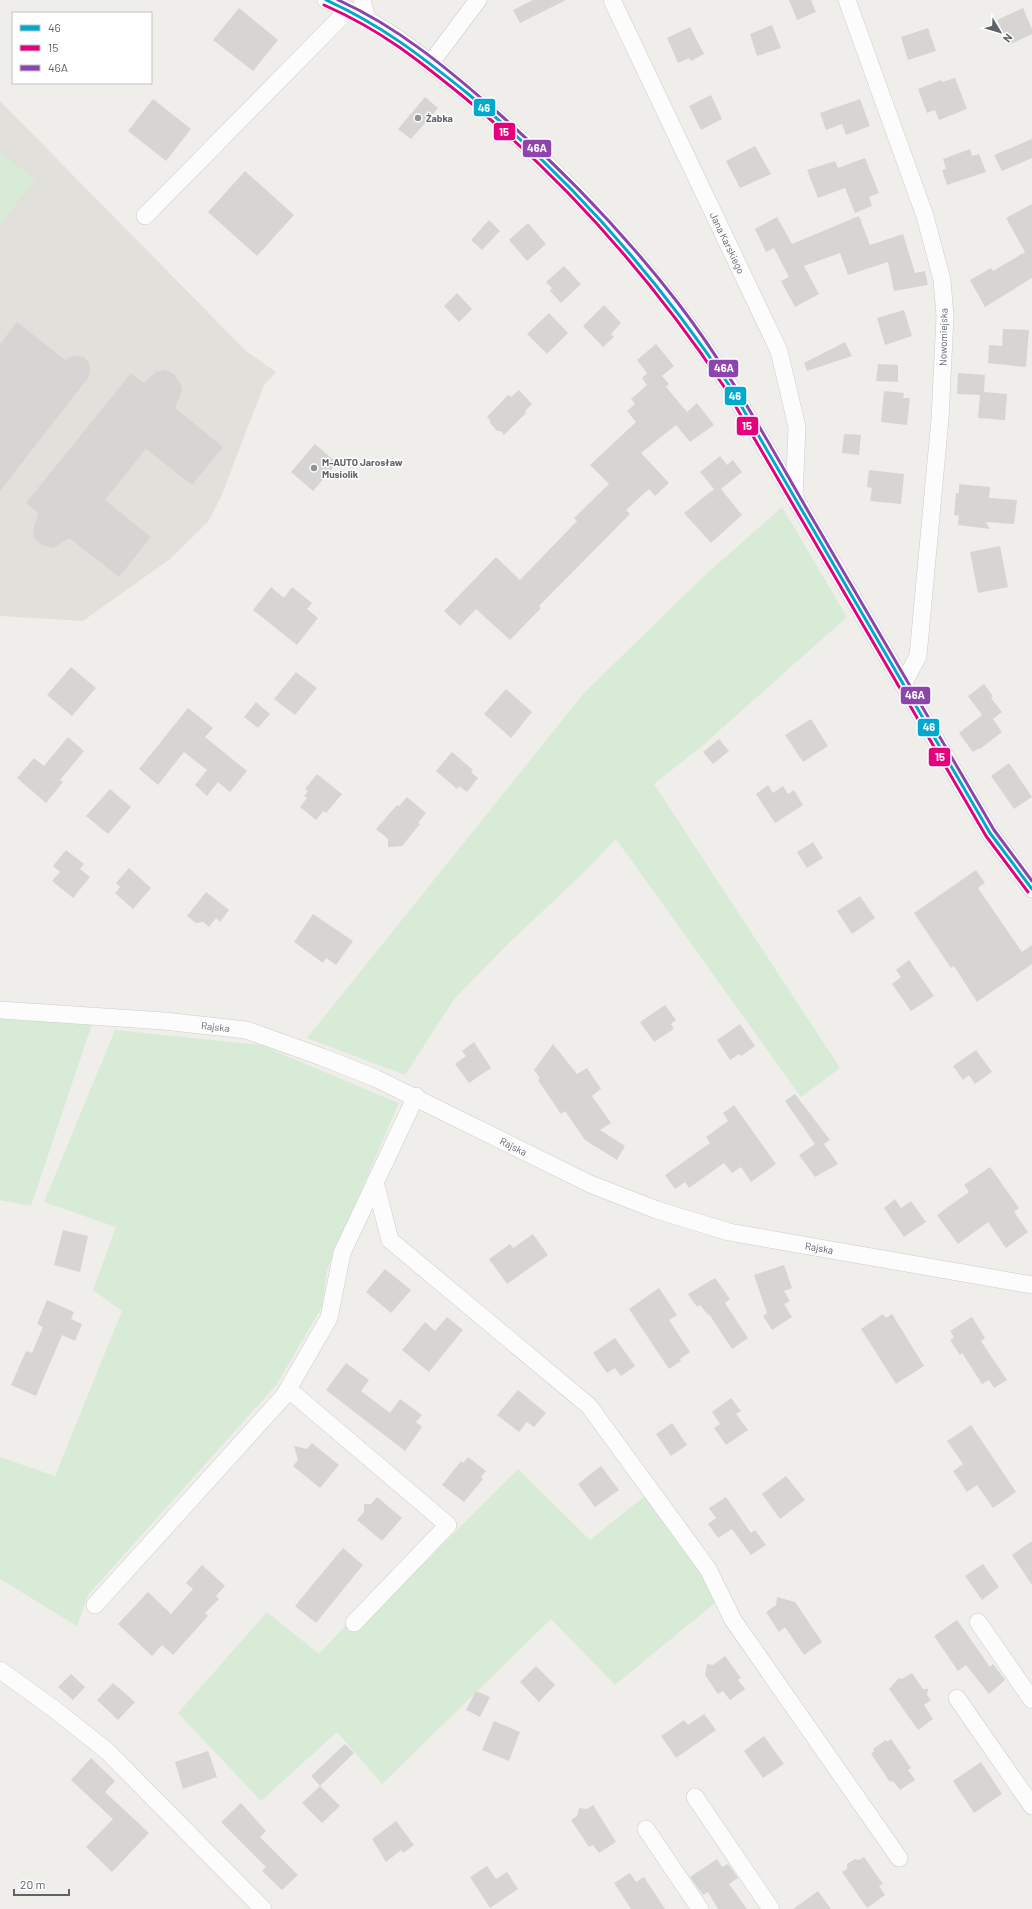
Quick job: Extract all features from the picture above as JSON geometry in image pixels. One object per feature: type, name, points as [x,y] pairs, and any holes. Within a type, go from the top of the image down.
[{"type":"street","points":[[326,0],[367,19],[403,42],[497,119],[563,180],[602,220],[664,292],[688,323],[729,385],[794,499],[990,833],[1032,889]]},
{"type":"street","points":[[362,0],[367,19]]},
{"type":"street","points":[[430,64],[478,0]]},
{"type":"street","name":"Jana Karskiego","points":[[612,0],[779,351],[796,427],[794,499]]},
{"type":"street","name":"Nowomiejska","points":[[847,0],[925,216],[942,280],[945,316],[940,419],[918,656],[903,684]]},
{"type":"street","points":[[145,216],[348,10]]},
{"type":"street","name":"Rajska","points":[[0,1010],[164,1021],[246,1030],[322,1057],[416,1096],[510,1145],[590,1184],[678,1217],[729,1232],[1032,1285]]},
{"type":"street","points":[[95,1605],[284,1396],[330,1318],[342,1253],[416,1096]]},
{"type":"street","points":[[375,1182],[390,1240],[589,1406],[708,1569],[733,1620],[899,1858]]},
{"type":"street","points":[[288,1389],[448,1526],[354,1623]]},
{"type":"street","points":[[978,1622],[1032,1700]]},
{"type":"street","points":[[0,1670],[54,1709],[107,1751],[263,1909]]},
{"type":"street","points":[[957,1698],[1032,1806]]},
{"type":"street","points":[[695,1797],[771,1909]]},
{"type":"street","points":[[646,1829],[700,1909]]},
{"type":"shaded area","points":[[0,101],[246,351],[276,372],[264,385],[221,497],[208,522],[170,559],[83,621],[0,616]]},
{"type":"green space","points":[[0,152],[35,180],[0,224]]},
{"type":"green space","points":[[782,507],[847,617],[702,746],[654,784],[840,1068],[801,1097],[616,839],[454,999],[405,1075],[307,1038],[584,693],[703,577]]},
{"type":"green space","points":[[0,1019],[92,1024],[31,1206],[0,1200]]},
{"type":"green space","points":[[115,1030],[260,1045],[399,1103],[327,1270],[322,1307],[277,1384],[88,1595],[77,1626],[0,1579],[0,1457],[55,1476],[122,1311],[93,1290],[116,1227],[44,1202]]},
{"type":"green space","points":[[518,1469],[590,1540],[646,1495],[707,1580],[716,1602],[615,1685],[551,1619],[382,1784],[337,1732],[261,1801],[178,1713],[267,1612],[319,1654],[345,1626],[354,1633]]},
{"type":"building","points":[[533,0],[566,0],[520,23],[513,10]]},
{"type":"building","points":[[789,0],[811,0],[816,12],[797,20]]},
{"type":"building","points":[[239,8],[278,40],[253,71],[213,40]]},
{"type":"building","points":[[1023,8],[1032,29],[1032,34],[1009,45],[997,20]]},
{"type":"building","points":[[772,25],[781,48],[757,56],[750,34]]},
{"type":"building","points":[[690,27],[704,54],[691,61],[689,58],[678,63],[667,38]]},
{"type":"building","points":[[928,28],[936,51],[908,60],[901,37]]},
{"type":"building","points":[[955,78],[967,109],[939,120],[935,110],[927,113],[918,89],[941,80],[942,82]]},
{"type":"building","points":[[711,95],[722,119],[701,130],[689,106]]},
{"type":"building","name":"Żabka","points":[[425,97],[438,108],[411,139],[398,129]]},
{"type":"building","points":[[153,99],[191,129],[166,161],[128,131]]},
{"type":"building","points":[[860,99],[870,126],[846,135],[842,124],[826,130],[820,113]]},
{"type":"building","points":[[1032,139],[1032,158],[1002,171],[994,155]]},
{"type":"building","points":[[755,146],[771,174],[740,188],[726,161]]},
{"type":"building","points":[[970,149],[972,156],[979,154],[986,172],[947,185],[942,170],[946,169],[943,159]]},
{"type":"building","points":[[865,158],[879,193],[869,197],[872,206],[855,213],[845,188],[818,198],[807,170],[835,161],[838,168]]},
{"type":"building","points":[[245,171],[294,215],[257,256],[208,212]]},
{"type":"building","points":[[1032,204],[1032,278],[985,307],[970,280],[991,268],[993,271],[1025,252],[1006,218]]},
{"type":"building","points":[[859,216],[870,245],[903,234],[915,273],[925,271],[928,285],[894,291],[888,262],[848,275],[840,253],[804,266],[819,294],[795,307],[781,281],[789,277],[774,248],[766,252],[755,229],[777,217],[792,244]]},
{"type":"building","points":[[489,220],[500,231],[482,250],[471,240]]},
{"type":"building","points":[[528,223],[546,244],[527,261],[509,240]]},
{"type":"building","points":[[564,266],[581,284],[561,303],[550,291],[552,288],[546,282]]},
{"type":"building","points":[[457,293],[472,309],[459,322],[444,306]]},
{"type":"building","points":[[604,305],[621,323],[611,334],[614,337],[603,347],[583,326]]},
{"type":"building","points":[[904,310],[912,336],[885,345],[877,318]]},
{"type":"building","points":[[549,313],[568,333],[547,354],[527,334]]},
{"type":"building","points":[[17,322],[65,360],[73,356],[84,357],[89,363],[90,371],[88,378],[0,491],[0,344]]},
{"type":"building","points":[[1003,329],[1029,330],[1026,367],[988,363],[989,345],[1002,346]]},
{"type":"building","points":[[845,342],[852,356],[807,371],[804,363]]},
{"type":"building","points":[[656,344],[674,366],[662,376],[669,384],[666,387],[687,412],[697,403],[714,425],[690,442],[676,425],[641,453],[669,483],[655,496],[649,489],[626,510],[630,514],[539,606],[541,608],[510,640],[476,609],[460,626],[444,611],[496,557],[520,580],[577,521],[574,518],[609,484],[590,465],[636,422],[627,411],[635,404],[631,399],[647,385],[642,378],[647,373],[637,360]]},
{"type":"building","points":[[878,364],[898,365],[898,382],[876,381]]},
{"type":"building","points":[[165,370],[174,374],[182,387],[182,391],[175,408],[223,447],[192,485],[146,449],[105,500],[151,537],[119,577],[69,538],[53,548],[42,545],[34,538],[33,532],[38,513],[26,503],[131,373],[143,383],[156,372]]},
{"type":"building","points":[[958,373],[985,375],[984,392],[1007,394],[1005,420],[978,418],[980,395],[957,394]]},
{"type":"building","points":[[519,390],[532,404],[525,411],[526,413],[504,435],[501,431],[497,431],[487,417],[508,395],[511,397]]},
{"type":"building","points":[[884,391],[904,393],[903,398],[910,398],[907,425],[881,422]]},
{"type":"building","points":[[844,434],[861,435],[859,455],[842,453]]},
{"type":"building","name":"M-AUTO Jarosław Musiolik","points":[[315,444],[337,463],[313,491],[291,472]]},
{"type":"building","points":[[720,456],[727,465],[733,460],[742,472],[721,489],[742,515],[711,543],[684,513],[714,489],[700,472]]},
{"type":"building","points":[[869,470],[904,474],[901,504],[870,501],[872,488],[867,487]]},
{"type":"building","points":[[959,484],[990,487],[989,498],[1017,500],[1014,524],[986,522],[990,529],[958,525],[959,516],[954,515],[956,493],[959,493]]},
{"type":"building","points":[[1000,546],[1008,587],[978,593],[970,552]]},
{"type":"building","points":[[271,587],[284,598],[292,587],[312,603],[307,609],[318,618],[297,645],[253,610]]},
{"type":"building","points":[[71,667],[96,688],[72,716],[47,695]]},
{"type":"building","points":[[296,672],[317,688],[295,715],[274,699]]},
{"type":"building","points":[[984,684],[993,696],[991,698],[1002,712],[993,719],[1002,732],[980,749],[979,748],[973,752],[959,733],[982,715],[968,696]]},
{"type":"building","points":[[506,689],[532,712],[511,738],[484,714]]},
{"type":"building","points":[[256,702],[270,714],[258,728],[244,717]]},
{"type":"building","points":[[188,708],[213,728],[205,737],[247,771],[230,792],[218,782],[207,796],[195,785],[207,770],[184,752],[158,785],[139,769]]},
{"type":"building","points":[[811,719],[828,746],[803,762],[785,735]]},
{"type":"building","points":[[68,737],[84,751],[60,780],[63,782],[46,803],[17,778],[34,758],[44,766]]},
{"type":"building","points":[[719,739],[729,751],[713,764],[703,752]]},
{"type":"building","points":[[452,752],[473,770],[471,772],[478,778],[467,792],[459,786],[457,789],[436,771]]},
{"type":"building","points":[[1009,763],[1032,797],[1014,809],[991,776]]},
{"type":"building","points":[[317,774],[342,794],[326,813],[323,811],[316,820],[300,807],[307,798],[304,796],[308,791],[305,789]]},
{"type":"building","points":[[768,785],[773,793],[783,786],[788,794],[794,790],[803,805],[775,823],[756,794]]},
{"type":"building","points":[[110,789],[131,807],[108,834],[86,816]]},
{"type":"building","points":[[407,797],[426,813],[418,823],[420,824],[402,846],[388,847],[388,839],[376,829],[397,805],[399,806]]},
{"type":"building","points":[[813,842],[823,858],[807,868],[797,852]]},
{"type":"building","points":[[66,850],[84,864],[80,869],[90,877],[73,898],[52,881],[60,872],[53,866]]},
{"type":"building","points":[[129,868],[151,888],[133,909],[115,893],[120,887],[116,883]]},
{"type":"building","points":[[976,870],[985,883],[978,888],[1022,952],[1032,945],[1032,964],[977,1002],[954,966],[951,968],[914,913]]},
{"type":"building","points":[[206,892],[229,910],[220,922],[216,918],[209,927],[203,922],[196,923],[187,916]]},
{"type":"building","points":[[860,896],[875,918],[852,934],[837,911]]},
{"type":"building","points":[[313,914],[353,941],[336,965],[326,958],[323,963],[294,942]]},
{"type":"building","points":[[909,960],[934,996],[911,1011],[892,984],[901,977],[896,970]]},
{"type":"building","points":[[665,1005],[676,1020],[671,1024],[674,1029],[654,1042],[640,1022]]},
{"type":"building","points":[[740,1024],[755,1046],[741,1056],[739,1054],[730,1060],[717,1040]]},
{"type":"building","points":[[474,1042],[491,1068],[469,1083],[455,1064],[466,1056],[462,1051]]},
{"type":"building","points":[[553,1044],[577,1074],[587,1068],[601,1089],[592,1096],[611,1123],[600,1130],[625,1146],[617,1160],[585,1140],[565,1111],[561,1114],[538,1080],[540,1078],[534,1070]]},
{"type":"building","points":[[976,1050],[992,1072],[975,1084],[969,1075],[963,1080],[953,1066]]},
{"type":"building","points":[[795,1094],[830,1140],[824,1144],[838,1164],[815,1177],[799,1155],[815,1144],[785,1101]]},
{"type":"building","points":[[734,1105],[776,1164],[751,1182],[741,1167],[732,1173],[724,1163],[689,1188],[685,1182],[675,1189],[665,1175],[710,1143],[706,1137],[728,1121],[723,1113]]},
{"type":"building","points":[[990,1167],[1019,1208],[1014,1212],[1028,1232],[1006,1248],[988,1222],[958,1244],[937,1215],[969,1192],[964,1185]]},
{"type":"building","points":[[895,1199],[901,1208],[911,1201],[926,1222],[904,1237],[884,1208]]},
{"type":"building","points":[[63,1230],[88,1236],[80,1272],[54,1265]]},
{"type":"building","points":[[533,1234],[548,1255],[507,1284],[489,1259],[510,1244],[513,1248]]},
{"type":"building","points":[[784,1265],[792,1288],[784,1291],[790,1301],[784,1304],[792,1317],[772,1330],[763,1316],[767,1313],[754,1275]]},
{"type":"building","points":[[385,1269],[411,1290],[391,1313],[366,1292]]},
{"type":"building","points":[[715,1278],[730,1299],[725,1303],[748,1338],[732,1349],[709,1314],[708,1315],[700,1305],[697,1307],[688,1294]]},
{"type":"building","points":[[659,1288],[677,1315],[669,1320],[690,1352],[680,1359],[681,1361],[669,1369],[629,1309]]},
{"type":"building","points":[[47,1300],[74,1312],[71,1319],[82,1324],[75,1341],[62,1335],[36,1396],[11,1385],[26,1351],[32,1353],[43,1327],[37,1324]]},
{"type":"building","points":[[883,1314],[886,1318],[892,1314],[924,1366],[896,1384],[861,1329]]},
{"type":"building","points":[[447,1317],[463,1330],[429,1372],[402,1350],[425,1322],[435,1331]]},
{"type":"building","points":[[972,1317],[985,1338],[981,1341],[1007,1380],[994,1388],[989,1380],[982,1384],[962,1353],[960,1355],[950,1340],[954,1337],[950,1331]]},
{"type":"building","points":[[615,1338],[635,1366],[621,1376],[615,1368],[607,1373],[593,1353]]},
{"type":"building","points":[[346,1363],[369,1380],[361,1391],[390,1413],[400,1399],[422,1415],[416,1422],[422,1427],[405,1451],[326,1390]]},
{"type":"building","points":[[518,1390],[546,1413],[534,1427],[527,1422],[519,1432],[497,1415]]},
{"type":"building","points":[[731,1398],[741,1411],[736,1414],[748,1430],[726,1445],[714,1428],[720,1424],[712,1412]]},
{"type":"building","points":[[672,1423],[687,1445],[671,1456],[656,1434]]},
{"type":"building","points":[[971,1425],[1016,1492],[993,1508],[977,1485],[967,1492],[953,1471],[963,1464],[947,1441]]},
{"type":"building","points":[[312,1443],[339,1465],[320,1488],[293,1466],[298,1460],[294,1446],[307,1449]]},
{"type":"building","points":[[468,1457],[486,1471],[481,1477],[483,1479],[464,1502],[442,1485],[461,1461],[463,1463]]},
{"type":"building","points":[[601,1466],[619,1490],[595,1507],[578,1484]]},
{"type":"building","points":[[786,1476],[805,1500],[780,1519],[762,1494]]},
{"type":"building","points":[[377,1497],[402,1518],[382,1541],[357,1520],[364,1512],[364,1504],[371,1504]]},
{"type":"building","points":[[726,1497],[751,1533],[755,1530],[766,1545],[751,1555],[732,1529],[718,1538],[708,1524],[716,1518],[709,1508]]},
{"type":"building","points":[[1032,1541],[1032,1585],[1012,1555]]},
{"type":"building","points":[[343,1548],[363,1565],[316,1623],[295,1606]]},
{"type":"building","points":[[983,1564],[999,1587],[982,1600],[965,1576]]},
{"type":"building","points":[[202,1565],[225,1586],[216,1596],[219,1599],[205,1613],[208,1616],[173,1655],[162,1645],[152,1656],[118,1624],[148,1592],[171,1614],[193,1589],[186,1583]]},
{"type":"building","points":[[777,1597],[795,1602],[822,1642],[804,1655],[785,1627],[779,1632],[766,1612],[776,1605]]},
{"type":"building","points":[[957,1620],[990,1667],[993,1664],[1005,1680],[989,1694],[966,1665],[958,1671],[934,1636]]},
{"type":"building","points":[[725,1656],[741,1678],[738,1680],[745,1689],[730,1700],[723,1691],[718,1694],[705,1675],[707,1664],[713,1665]]},
{"type":"building","points":[[536,1666],[555,1685],[539,1702],[520,1682]]},
{"type":"building","points":[[912,1673],[923,1689],[928,1689],[927,1695],[931,1700],[924,1705],[933,1719],[918,1730],[889,1689],[899,1678],[902,1679]]},
{"type":"building","points":[[71,1674],[85,1687],[73,1700],[58,1687]]},
{"type":"building","points":[[113,1683],[135,1702],[118,1720],[97,1700]]},
{"type":"building","points":[[476,1691],[490,1697],[480,1717],[466,1710]]},
{"type":"building","points":[[704,1714],[716,1730],[676,1758],[661,1736],[684,1720],[688,1725]]},
{"type":"building","points":[[494,1721],[520,1732],[509,1761],[482,1750]]},
{"type":"building","points":[[764,1736],[784,1764],[763,1778],[744,1751]]},
{"type":"building","points":[[891,1739],[911,1768],[908,1770],[915,1780],[900,1790],[893,1781],[890,1782],[871,1754],[874,1751],[873,1749],[886,1740],[887,1742]]},
{"type":"building","points":[[345,1744],[354,1753],[320,1786],[311,1776]]},
{"type":"building","points":[[208,1751],[217,1777],[183,1789],[175,1762]]},
{"type":"building","points":[[91,1758],[115,1781],[105,1792],[149,1833],[112,1872],[86,1847],[113,1819],[71,1780]]},
{"type":"building","points":[[981,1762],[1002,1794],[974,1813],[953,1781]]},
{"type":"building","points":[[320,1786],[340,1806],[322,1823],[302,1803]]},
{"type":"building","points":[[241,1803],[266,1831],[260,1837],[298,1875],[282,1890],[262,1871],[266,1867],[221,1822]]},
{"type":"building","points":[[593,1805],[616,1842],[599,1853],[593,1845],[589,1847],[571,1820],[577,1816],[579,1808],[587,1809]]},
{"type":"building","points":[[396,1821],[414,1845],[403,1853],[401,1850],[386,1862],[372,1839]]},
{"type":"building","points":[[864,1857],[883,1884],[879,1886],[885,1895],[867,1908],[842,1872],[847,1869],[847,1864],[855,1859],[859,1860]]},
{"type":"building","points":[[717,1859],[722,1867],[728,1864],[738,1878],[729,1884],[747,1909],[718,1909],[708,1892],[703,1895],[690,1877]]},
{"type":"building","points":[[487,1866],[496,1879],[507,1872],[518,1889],[490,1908],[470,1877]]},
{"type":"building","points":[[630,1873],[636,1882],[644,1877],[665,1909],[631,1909],[614,1883]]},
{"type":"building","points":[[818,1891],[831,1909],[793,1909]]},
{"type":"transit line","name":"46","points":[[326,0],[382,30],[416,53],[505,125],[575,193],[640,266],[671,305],[701,344],[729,385],[990,833],[1032,889]]},
{"type":"transit line","name":"46A","points":[[338,0],[381,23],[422,50],[460,80],[521,133],[592,203],[636,252],[678,303],[716,356],[750,411],[994,830],[1032,881]]},
{"type":"transit line","name":"15","points":[[324,5],[363,25],[398,46],[465,98],[502,130],[538,163],[606,233],[668,308],[725,388],[986,836],[1028,892]]},
{"type":"place","name":"Żabka","points":[[418,118]]},
{"type":"place","name":"M-AUTO Jarosław Musiolik","points":[[314,468]]}]
